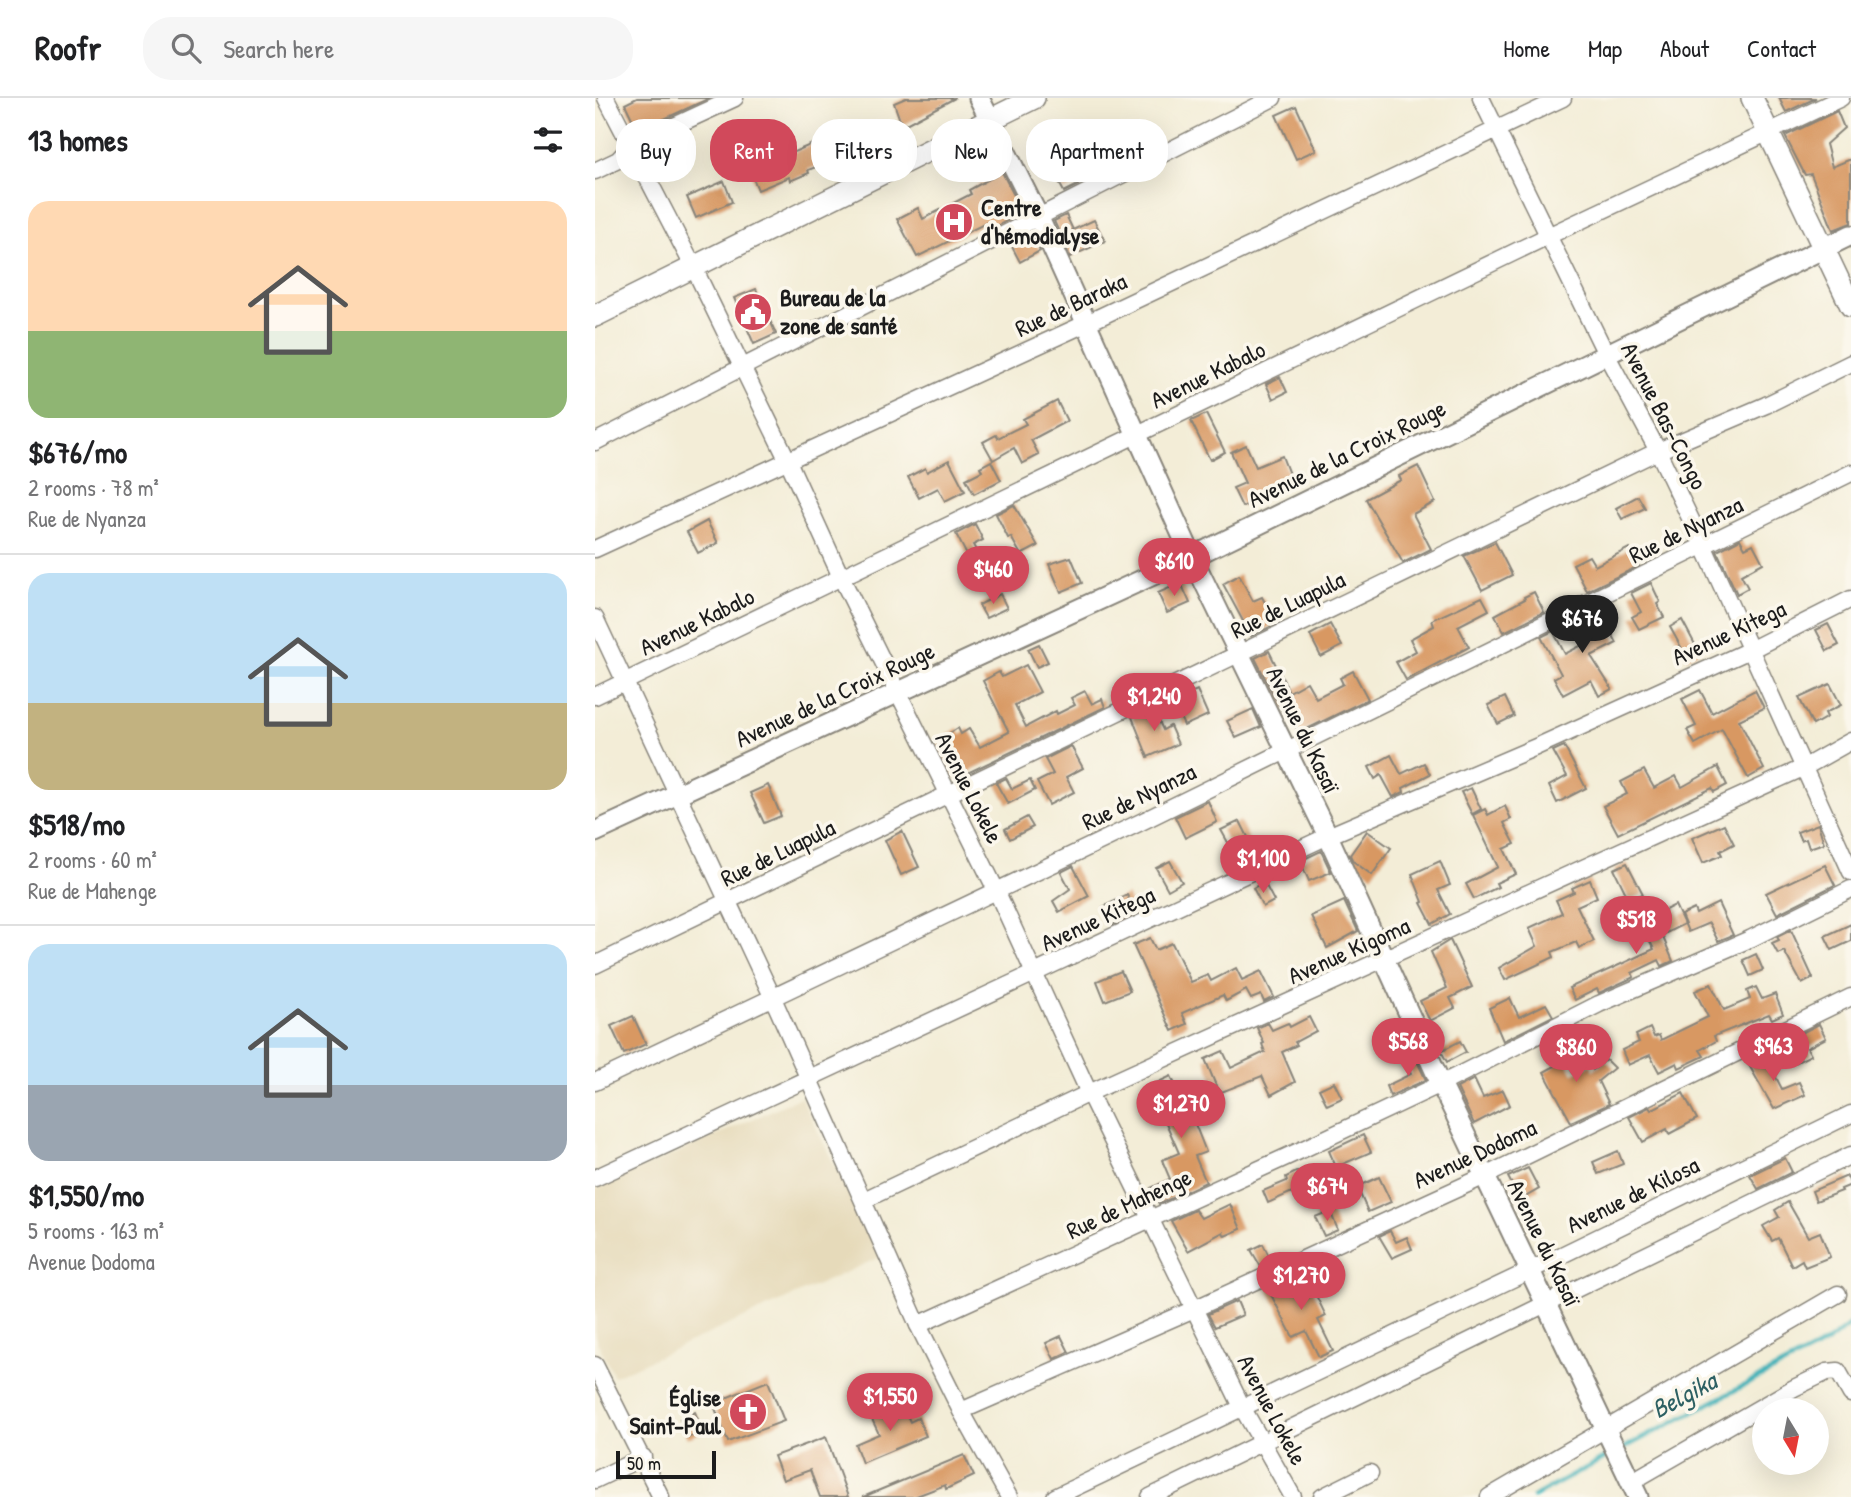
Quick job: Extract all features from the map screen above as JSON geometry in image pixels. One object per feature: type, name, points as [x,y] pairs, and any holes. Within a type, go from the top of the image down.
[{"type":"main road","points":[[992,119],[1034,98]]},
{"type":"main road","points":[[1752,98],[1851,306]]},
{"type":"main road","points":[[595,316],[931,150]]},
{"type":"street","name":"Avenue Lokele","points":[[606,98],[617,119]]},
{"type":"street","points":[[690,119],[735,98]]},
{"type":"street","name":"Avenue du Kasaï","points":[[979,98],[990,119]]},
{"type":"street","points":[[595,442],[1273,98]]},
{"type":"street","name":"Avenue Bas-Congo","points":[[1481,98],[1606,355],[1658,451],[1704,547],[1851,872]]},
{"type":"street","name":"Rue de Baraka","points":[[595,549],[1087,323],[1563,98]]},
{"type":"street","name":"Avenue Kabalo","points":[[595,696],[1548,236],[1841,98]]},
{"type":"street","points":[[595,171],[616,161]]},
{"type":"street","name":"Avenue du Kasaï","points":[[1012,164],[1192,557],[1328,836],[1441,1084],[1632,1484]]},
{"type":"street","name":"Avenue Lokele","points":[[650,182],[788,461],[897,693],[996,890],[1089,1093],[1242,1407],[1293,1497]]},
{"type":"street","name":"Avenue de la Croix Rouge","points":[[595,832],[1192,557],[1851,235]]},
{"type":"street","name":"Rue de Luapula","points":[[595,965],[1658,451],[1766,405],[1851,363]]},
{"type":"street","name":"Rue de Nyanza","points":[[595,1082],[1286,751],[1851,473]]},
{"type":"street","name":"Avenue Kitega","points":[[595,1178],[1328,836],[1536,747],[1752,649],[1851,599]]},
{"type":"street","points":[[595,618],[772,996],[918,1325],[961,1411],[1009,1497]]},
{"type":"street","name":"Avenue Kigoma","points":[[864,1199],[1089,1093],[1805,767],[1851,741]]},
{"type":"street","name":"Rue de Mahenge","points":[[918,1325],[1441,1084],[1599,1004],[1750,939],[1851,889]]},
{"type":"street","name":"Avenue Dodoma","points":[[961,1411],[1485,1176],[1851,997]]},
{"type":"street","name":"Avenue de Kilosa","points":[[1055,1497],[1851,1114]]},
{"type":"street","points":[[1150,1497],[1851,1155]]},
{"type":"street","points":[[1489,1497],[1610,1436],[1838,1294]]},
{"type":"street","points":[[595,1365],[661,1497]]},
{"type":"street","points":[[1632,1484],[1782,1395],[1827,1373],[1838,1371],[1851,1394]]},
{"type":"street","points":[[595,1480],[643,1457]]},
{"type":"street","points":[[1322,1497],[1370,1473]]},
{"type":"shaded area","points":[[801,1097],[880,1257],[614,1376],[595,1337],[595,1190]]},
{"type":"building","points":[[637,98],[710,98],[664,119],[632,119],[625,104]]},
{"type":"building","points":[[906,98],[955,98],[915,119],[900,119],[894,103]]},
{"type":"building","points":[[1779,98],[1816,98],[1786,112]]},
{"type":"building","points":[[1296,106],[1316,150],[1296,159],[1276,115]]},
{"type":"building","points":[[1837,111],[1844,128],[1826,144],[1832,167],[1851,159],[1851,223],[1833,230],[1811,174],[1805,175],[1785,136]]},
{"type":"building","points":[[811,145],[811,169],[808,170],[809,173],[797,178],[797,151]]},
{"type":"building","points":[[724,182],[732,202],[696,218],[687,197]]},
{"type":"building","points":[[755,182],[777,182],[758,190]]},
{"type":"building","points":[[984,182],[1007,182],[1023,213],[989,230],[986,223],[917,257],[897,219],[918,208],[923,219],[971,194],[969,190]]},
{"type":"building","points":[[1059,182],[1076,182],[1078,185],[1064,192]]},
{"type":"building","points":[[1066,215],[1073,230],[1094,220],[1105,241],[1070,257],[1054,221]]},
{"type":"building","points":[[1032,232],[1040,251],[1020,262],[1010,243]]},
{"type":"building","points":[[756,289],[776,334],[754,344],[734,298]]},
{"type":"building","points":[[1280,377],[1287,392],[1273,399],[1266,384]]},
{"type":"building","points":[[1057,401],[1067,421],[1031,440],[1039,455],[1022,464],[1014,448],[993,460],[983,442],[996,435],[998,438],[1026,424],[1023,419]]},
{"type":"building","points":[[1206,414],[1225,452],[1210,460],[1191,421]]},
{"type":"building","points":[[1246,445],[1256,467],[1282,456],[1290,477],[1267,486],[1270,495],[1242,507],[1233,488],[1245,483],[1231,452]]},
{"type":"building","points":[[949,460],[965,491],[945,501],[938,488],[919,498],[908,477],[925,468],[927,472]]},
{"type":"building","points":[[991,461],[1001,480],[974,494],[966,479],[982,471],[980,467]]},
{"type":"building","points":[[1418,466],[1435,502],[1413,514],[1431,549],[1403,563],[1366,499],[1401,480],[1399,476]]},
{"type":"building","points":[[1638,496],[1645,508],[1622,519],[1616,508]]},
{"type":"building","points":[[1014,505],[1038,546],[1021,555],[1011,537],[1008,538],[996,514]]},
{"type":"building","points":[[707,521],[718,543],[698,553],[687,532]]},
{"type":"building","points":[[975,524],[983,540],[973,545],[987,570],[965,581],[959,569],[971,563],[956,534]]},
{"type":"building","points":[[1740,539],[1745,548],[1753,544],[1763,563],[1741,575],[1748,588],[1737,594],[1717,551]]},
{"type":"building","points":[[1495,542],[1512,575],[1482,590],[1464,556]]},
{"type":"building","points":[[1629,548],[1639,566],[1587,591],[1573,564],[1589,556],[1595,566]]},
{"type":"building","points":[[1071,557],[1082,583],[1061,592],[1049,564]]},
{"type":"building","points":[[1239,575],[1253,601],[1262,597],[1270,612],[1276,609],[1283,621],[1251,636],[1223,584]]},
{"type":"building","points":[[1181,583],[1190,603],[1167,613],[1158,593]]},
{"type":"building","points":[[1651,583],[1664,617],[1639,629],[1632,617],[1641,612],[1631,593]]},
{"type":"building","points":[[1534,592],[1544,612],[1504,632],[1495,615]]},
{"type":"building","points":[[1000,594],[1007,608],[986,618],[979,605]]},
{"type":"building","points":[[1482,597],[1489,610],[1458,626],[1469,647],[1406,680],[1396,662],[1416,651],[1410,639],[1434,626],[1432,620]]},
{"type":"building","points":[[1599,609],[1617,643],[1591,656],[1612,689],[1599,696],[1591,680],[1563,695],[1554,678],[1561,674],[1541,637],[1553,631],[1565,654],[1588,642],[1576,620]]},
{"type":"building","points":[[1682,620],[1699,652],[1687,658],[1670,627]]},
{"type":"building","points":[[1330,624],[1342,646],[1321,657],[1310,635]]},
{"type":"building","points":[[1828,624],[1839,645],[1827,651],[1816,630]]},
{"type":"building","points":[[1039,644],[1048,662],[1037,667],[1028,649]]},
{"type":"building","points":[[1269,651],[1289,692],[1307,682],[1316,698],[1343,684],[1340,678],[1353,671],[1368,699],[1299,733],[1286,708],[1282,710],[1255,658]]},
{"type":"building","points":[[1026,665],[1040,692],[1015,705],[1026,727],[1056,711],[1057,714],[1075,705],[1071,698],[1085,691],[1092,704],[1102,699],[1105,707],[955,779],[938,745],[949,740],[947,735],[958,728],[961,734],[969,729],[980,747],[1009,732],[983,681],[999,672],[1002,677]]},
{"type":"building","points":[[1830,684],[1841,705],[1825,713],[1827,717],[1813,725],[1799,698]]},
{"type":"building","points":[[1197,690],[1208,715],[1184,726],[1173,701]]},
{"type":"building","points":[[1700,690],[1712,713],[1755,690],[1764,708],[1739,720],[1764,769],[1748,778],[1722,729],[1695,744],[1687,730],[1696,726],[1682,699]]},
{"type":"building","points":[[1505,697],[1514,716],[1498,724],[1488,705]]},
{"type":"building","points":[[1153,708],[1163,730],[1170,726],[1178,744],[1148,757],[1132,717]]},
{"type":"building","points":[[1253,709],[1261,727],[1236,738],[1227,721]]},
{"type":"building","points":[[1071,746],[1083,768],[1066,777],[1074,792],[1049,805],[1037,782],[1053,774],[1045,759]]},
{"type":"building","points":[[1564,746],[1586,788],[1557,803],[1549,786],[1567,776],[1553,751]]},
{"type":"building","points":[[1391,755],[1401,774],[1424,763],[1430,774],[1403,788],[1404,792],[1393,797],[1381,775],[1375,779],[1369,767]]},
{"type":"building","points":[[1718,767],[1727,785],[1714,792],[1712,788],[1618,834],[1603,806],[1627,794],[1621,782],[1644,770],[1654,788],[1676,776],[1682,787]]},
{"type":"building","points":[[1006,778],[1012,789],[1030,780],[1035,790],[1008,804],[996,783]]},
{"type":"building","points":[[768,785],[781,816],[764,823],[750,793]]},
{"type":"building","points":[[1471,788],[1481,809],[1472,814],[1461,792]]},
{"type":"building","points":[[1208,801],[1217,822],[1185,838],[1175,817]]},
{"type":"building","points":[[1505,806],[1511,819],[1504,823],[1515,844],[1504,849],[1516,874],[1496,883],[1498,887],[1474,899],[1466,884],[1498,867],[1473,815],[1485,809],[1488,815]]},
{"type":"building","points":[[1027,817],[1033,827],[1010,839],[1005,829]]},
{"type":"building","points":[[1240,821],[1249,839],[1231,848],[1221,830]]},
{"type":"building","points":[[1724,824],[1734,844],[1720,851],[1722,855],[1703,863],[1692,838]]},
{"type":"building","points":[[1818,824],[1824,843],[1809,848],[1806,839],[1801,841],[1797,832]]},
{"type":"building","points":[[902,831],[919,867],[901,875],[885,840]]},
{"type":"building","points":[[1367,831],[1391,848],[1372,875],[1353,861],[1350,855]]},
{"type":"building","points":[[1321,851],[1331,872],[1309,881],[1300,861]]},
{"type":"building","points":[[1170,861],[1182,882],[1168,890],[1156,868]]},
{"type":"building","points":[[1440,861],[1450,885],[1438,890],[1450,914],[1432,924],[1421,903],[1423,902],[1412,874]]},
{"type":"building","points":[[1627,863],[1643,894],[1629,900],[1614,869]]},
{"type":"building","points":[[1825,865],[1835,885],[1777,914],[1766,893]]},
{"type":"building","points":[[1073,866],[1089,896],[1059,912],[1053,901],[1070,889],[1061,872]]},
{"type":"building","points":[[1590,880],[1597,897],[1577,906],[1594,941],[1579,948],[1576,942],[1552,952],[1554,957],[1505,980],[1499,968],[1537,946],[1529,928],[1562,913],[1556,900],[1574,892],[1572,888]]},
{"type":"building","points":[[1264,882],[1274,901],[1263,907],[1253,888]]},
{"type":"building","points":[[1127,895],[1136,913],[1113,925],[1103,907]]},
{"type":"building","points":[[1344,901],[1358,931],[1327,948],[1311,916]]},
{"type":"building","points":[[1718,903],[1733,935],[1718,941],[1709,923],[1688,932],[1681,915],[1694,909],[1696,914]]},
{"type":"building","points":[[1675,905],[1684,924],[1662,935],[1673,961],[1662,966],[1659,960],[1632,973],[1634,977],[1599,993],[1597,989],[1575,1000],[1569,988],[1654,949],[1643,928],[1656,921],[1653,916]]},
{"type":"building","points":[[1851,924],[1851,941],[1832,950],[1825,936]]},
{"type":"building","points":[[1791,930],[1813,978],[1802,984],[1784,951],[1778,954],[1772,943],[1779,940],[1777,937]]},
{"type":"building","points":[[1150,938],[1156,950],[1172,943],[1191,982],[1208,975],[1211,981],[1236,968],[1242,980],[1261,971],[1274,997],[1264,1002],[1261,995],[1251,999],[1246,990],[1226,1001],[1223,995],[1182,1013],[1187,1024],[1172,1031],[1133,945]]},
{"type":"building","points":[[1450,940],[1472,987],[1450,998],[1455,1008],[1430,1021],[1420,1001],[1447,988],[1431,952]]},
{"type":"building","points":[[1756,954],[1763,970],[1750,976],[1743,960]]},
{"type":"building","points":[[1121,971],[1130,991],[1105,1001],[1097,981]]},
{"type":"building","points":[[1711,984],[1724,1010],[1750,999],[1747,991],[1756,987],[1762,999],[1775,994],[1783,1014],[1772,1019],[1769,1014],[1714,1036],[1716,1041],[1700,1050],[1704,1056],[1679,1068],[1677,1063],[1659,1072],[1650,1055],[1628,1065],[1622,1050],[1639,1042],[1636,1035],[1650,1028],[1654,1037],[1659,1035],[1661,1040],[1708,1017],[1695,991]]},
{"type":"building","points":[[1510,998],[1519,1017],[1546,1004],[1553,1016],[1503,1041],[1489,1008]]},
{"type":"building","points":[[633,1016],[646,1044],[624,1054],[611,1026]]},
{"type":"building","points":[[1309,1017],[1316,1031],[1282,1052],[1295,1082],[1271,1095],[1262,1076],[1219,1093],[1205,1059],[1223,1051],[1231,1068],[1265,1052],[1257,1028],[1268,1023],[1272,1030],[1288,1023],[1290,1027]]},
{"type":"building","points":[[1819,1024],[1826,1038],[1807,1048],[1811,1055],[1795,1063],[1784,1042]]},
{"type":"building","points":[[1555,1038],[1573,1073],[1591,1065],[1593,1070],[1606,1060],[1614,1068],[1598,1081],[1609,1104],[1571,1122],[1544,1072],[1555,1066],[1544,1044]]},
{"type":"building","points":[[1460,1041],[1466,1052],[1447,1062],[1441,1051]]},
{"type":"building","points":[[1763,1052],[1782,1089],[1799,1082],[1805,1095],[1774,1109],[1746,1060]]},
{"type":"building","points":[[1415,1057],[1426,1080],[1390,1096],[1386,1086],[1411,1074],[1405,1062]]},
{"type":"building","points":[[1171,1076],[1186,1108],[1210,1096],[1218,1113],[1195,1124],[1206,1152],[1195,1156],[1206,1182],[1159,1204],[1151,1188],[1170,1179],[1162,1160],[1179,1153],[1150,1086]]},
{"type":"building","points":[[1474,1079],[1483,1098],[1503,1090],[1510,1105],[1474,1124],[1457,1088]]},
{"type":"building","points":[[1334,1082],[1342,1098],[1327,1105],[1319,1089]]},
{"type":"building","points":[[1683,1093],[1697,1119],[1669,1134],[1667,1129],[1643,1142],[1629,1117],[1649,1107],[1651,1110]]},
{"type":"building","points":[[1363,1135],[1371,1152],[1336,1167],[1329,1151]]},
{"type":"building","points":[[1618,1151],[1623,1164],[1598,1174],[1593,1162]]},
{"type":"building","points":[[1785,1158],[1792,1172],[1758,1189],[1750,1175]]},
{"type":"building","points":[[1528,1168],[1539,1189],[1520,1200],[1508,1177]]},
{"type":"building","points":[[1298,1171],[1307,1192],[1295,1198],[1292,1192],[1268,1203],[1263,1191],[1287,1181],[1286,1177]]},
{"type":"building","points":[[1847,1176],[1851,1185],[1816,1201],[1812,1191]]},
{"type":"building","points":[[1379,1177],[1391,1202],[1368,1212],[1357,1187]]},
{"type":"building","points":[[1788,1202],[1808,1237],[1820,1232],[1830,1257],[1805,1267],[1802,1260],[1792,1266],[1778,1238],[1772,1241],[1763,1226],[1779,1217],[1775,1210]]},
{"type":"building","points":[[1230,1204],[1241,1229],[1225,1236],[1223,1232],[1188,1251],[1171,1221],[1195,1210],[1201,1218]]},
{"type":"building","points":[[1330,1211],[1338,1230],[1324,1236],[1315,1217]]},
{"type":"building","points":[[1390,1231],[1396,1242],[1407,1237],[1412,1249],[1392,1258],[1379,1236]]},
{"type":"building","points":[[1263,1244],[1272,1262],[1261,1267],[1251,1250]]},
{"type":"building","points":[[1299,1276],[1305,1288],[1311,1285],[1326,1316],[1318,1320],[1333,1351],[1319,1357],[1306,1331],[1293,1337],[1267,1287]]},
{"type":"building","points":[[1237,1301],[1243,1315],[1215,1327],[1208,1314]]},
{"type":"building","points":[[1061,1336],[1069,1352],[1054,1359],[1046,1343]]},
{"type":"building","name":"Église Saint-Paul","points":[[768,1381],[784,1421],[728,1442],[713,1403]]},
{"type":"building","points":[[901,1402],[910,1422],[918,1418],[926,1436],[862,1463],[855,1444],[879,1434],[870,1415]]},
{"type":"building","points":[[695,1412],[703,1432],[687,1438],[680,1419]]},
{"type":"building","points":[[826,1437],[848,1497],[820,1497],[810,1470],[783,1480],[774,1456]]},
{"type":"building","points":[[964,1455],[974,1476],[946,1489],[945,1485],[914,1497],[863,1497]]},
{"type":"waterway","name":"Belgika","points":[[1620,1450],[1826,1343],[1851,1324]]},
{"type":"waterway","name":"Belgika","points":[[1533,1497],[1612,1454]]},
{"type":"place","name":"Centre d'hémodialyse","points":[[954,222]]},
{"type":"place","name":"Bureau de la zone de santé","points":[[753,312]]},
{"type":"place","name":"Église Saint-Paul","points":[[748,1412]]}]
